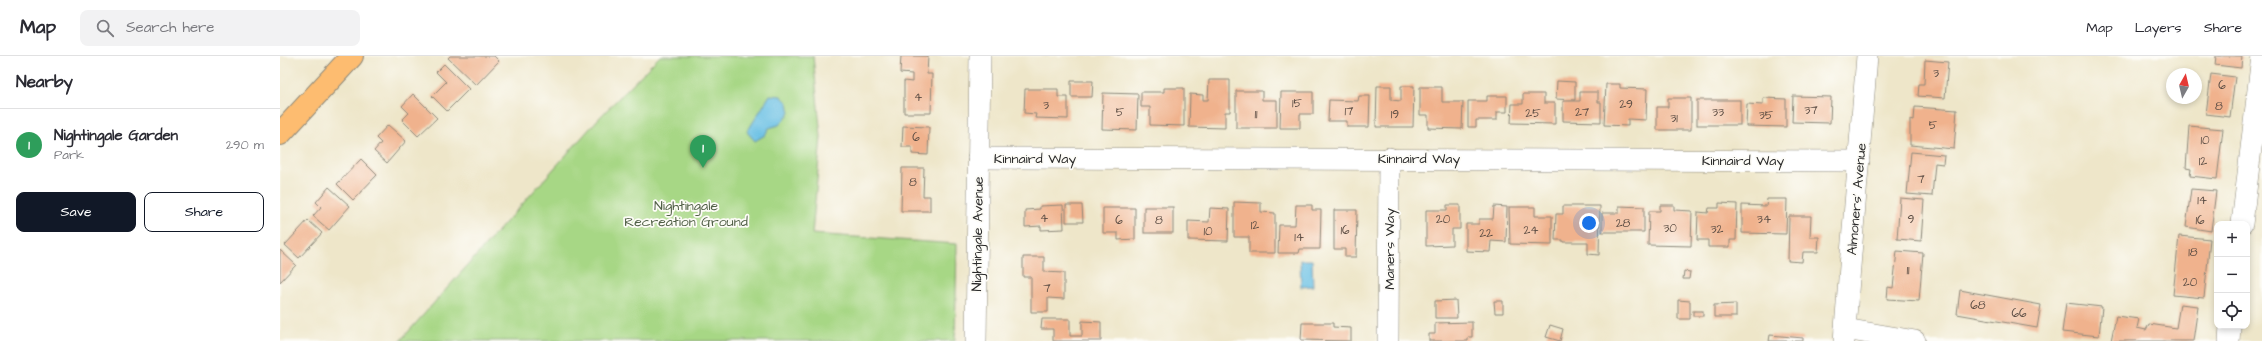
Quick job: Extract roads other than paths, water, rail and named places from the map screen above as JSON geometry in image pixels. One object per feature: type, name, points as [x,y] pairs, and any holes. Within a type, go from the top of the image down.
[{"type":"main road","points":[[280,134],[352,56]]},
{"type":"street","name":"Nightingale Avenue","points":[[976,341],[980,56]]},
{"type":"street","name":"Almoners' Avenue","points":[[1845,335],[1867,56]]},
{"type":"street","points":[[2242,221],[2262,56]]},
{"type":"street","name":"Kinnaird Way","points":[[978,158],[1389,158],[1859,161]]},
{"type":"street","name":"Maners Way","points":[[1388,341],[1389,158]]},
{"type":"street","points":[[2229,341],[2230,329]]},
{"type":"street","points":[[1845,335],[1915,341]]},
{"type":"water","points":[[770,95],[781,96],[788,103],[790,113],[779,125],[769,128],[765,135],[755,141],[747,132]]},
{"type":"water","points":[[1300,260],[1312,260],[1313,286],[1301,287]]},
{"type":"place","name":"Nightingale Garden","points":[[703,168]]},
{"type":"park label","name":"Nightingale Recreation Ground","points":[[686,214]]}]
